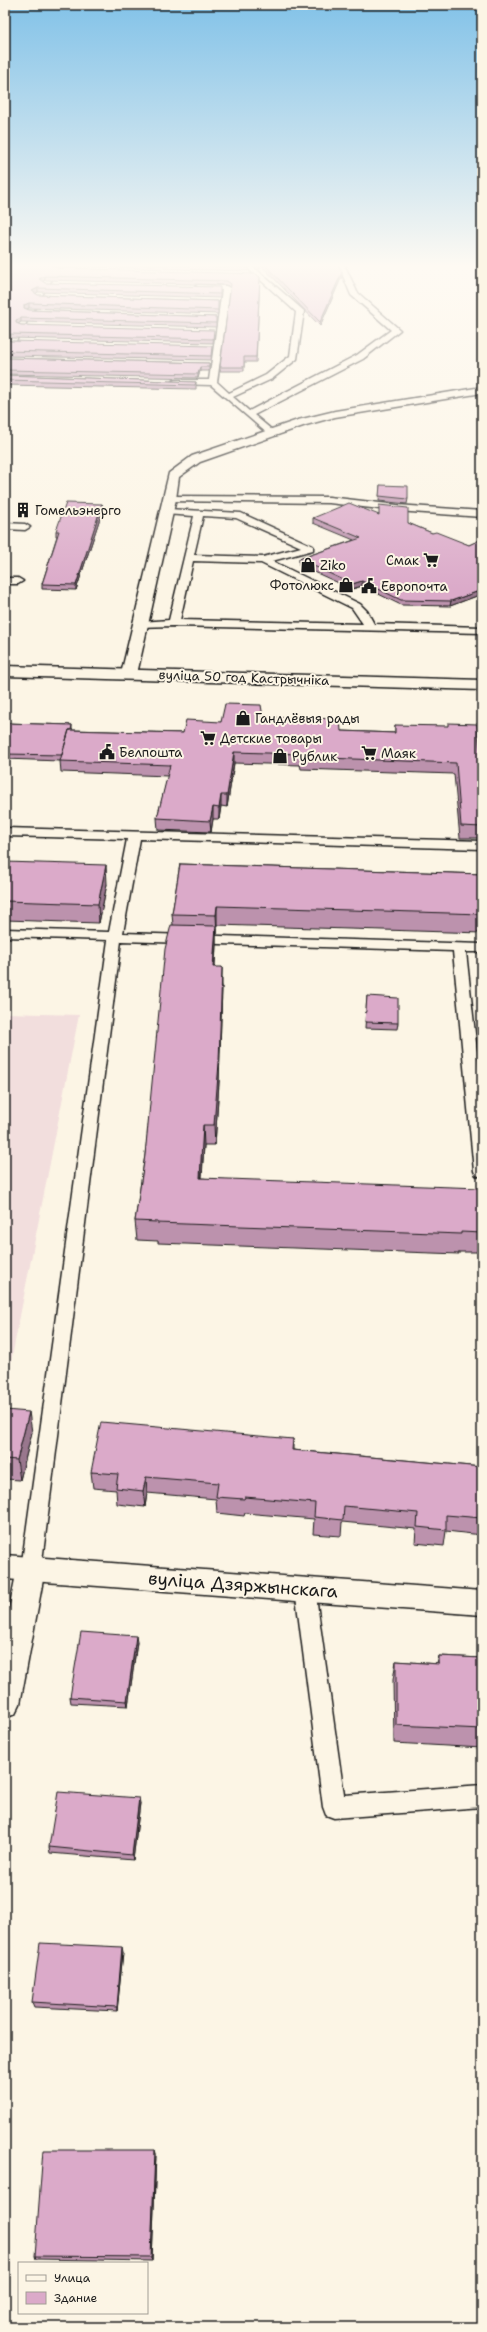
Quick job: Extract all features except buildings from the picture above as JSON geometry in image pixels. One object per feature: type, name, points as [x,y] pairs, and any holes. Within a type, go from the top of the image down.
[{"type":"street","points":[[129,674],[169,505],[173,476],[196,459],[269,432],[335,414],[482,390]]},
{"type":"street","name":"вуліца 50 год Кастрычніка","points":[[5,671],[482,685]]},
{"type":"street","points":[[5,1704],[18,1568]]},
{"type":"street","name":"вуліца Дзяржынскага","points":[[18,1568],[482,1603]]},
{"type":"lane","points":[[212,373],[213,383]]},
{"type":"lane","points":[[228,396],[269,377],[274,373]]},
{"type":"lane","points":[[250,414],[329,373]]},
{"type":"lane","points":[[167,381],[213,383],[269,432]]},
{"type":"lane","points":[[169,505],[329,500],[397,508],[482,514]]},
{"type":"lane","points":[[169,505],[199,513],[238,515],[310,548],[263,560],[188,558]]},
{"type":"lane","points":[[174,623],[199,513]]},
{"type":"lane","points":[[5,526],[24,526]]},
{"type":"lane","points":[[263,560],[356,606],[363,613],[370,627]]},
{"type":"lane","points":[[5,580],[18,581]]},
{"type":"lane","points":[[141,625],[174,623],[482,630]]},
{"type":"lane","points":[[5,832],[482,845]]},
{"type":"lane","points":[[18,1568],[115,937],[134,836]]},
{"type":"lane","points":[[5,933],[482,948]]},
{"type":"lane","points":[[459,947],[482,1171]]},
{"type":"lane","points":[[305,1589],[334,1807],[482,1796]]},
{"type":"shaded area","points":[[5,1013],[79,1015],[10,1367],[5,1367]]},
{"type":"place","name":"Гомельэнерго","points":[[23,510]]},
{"type":"place","name":"Смак","points":[[431,560]]},
{"type":"place","name":"Ziko","points":[[308,565]]},
{"type":"place","name":"Фотолюкс","points":[[346,585]]},
{"type":"place","name":"Европочта","points":[[369,586]]},
{"type":"place","name":"Гандлёвыя рады","points":[[243,718]]},
{"type":"place","name":"Детские товары","points":[[208,738]]},
{"type":"place","name":"Белпошта","points":[[107,752]]},
{"type":"place","name":"Маяк","points":[[369,753]]},
{"type":"place","name":"Рублик","points":[[280,756]]}]
